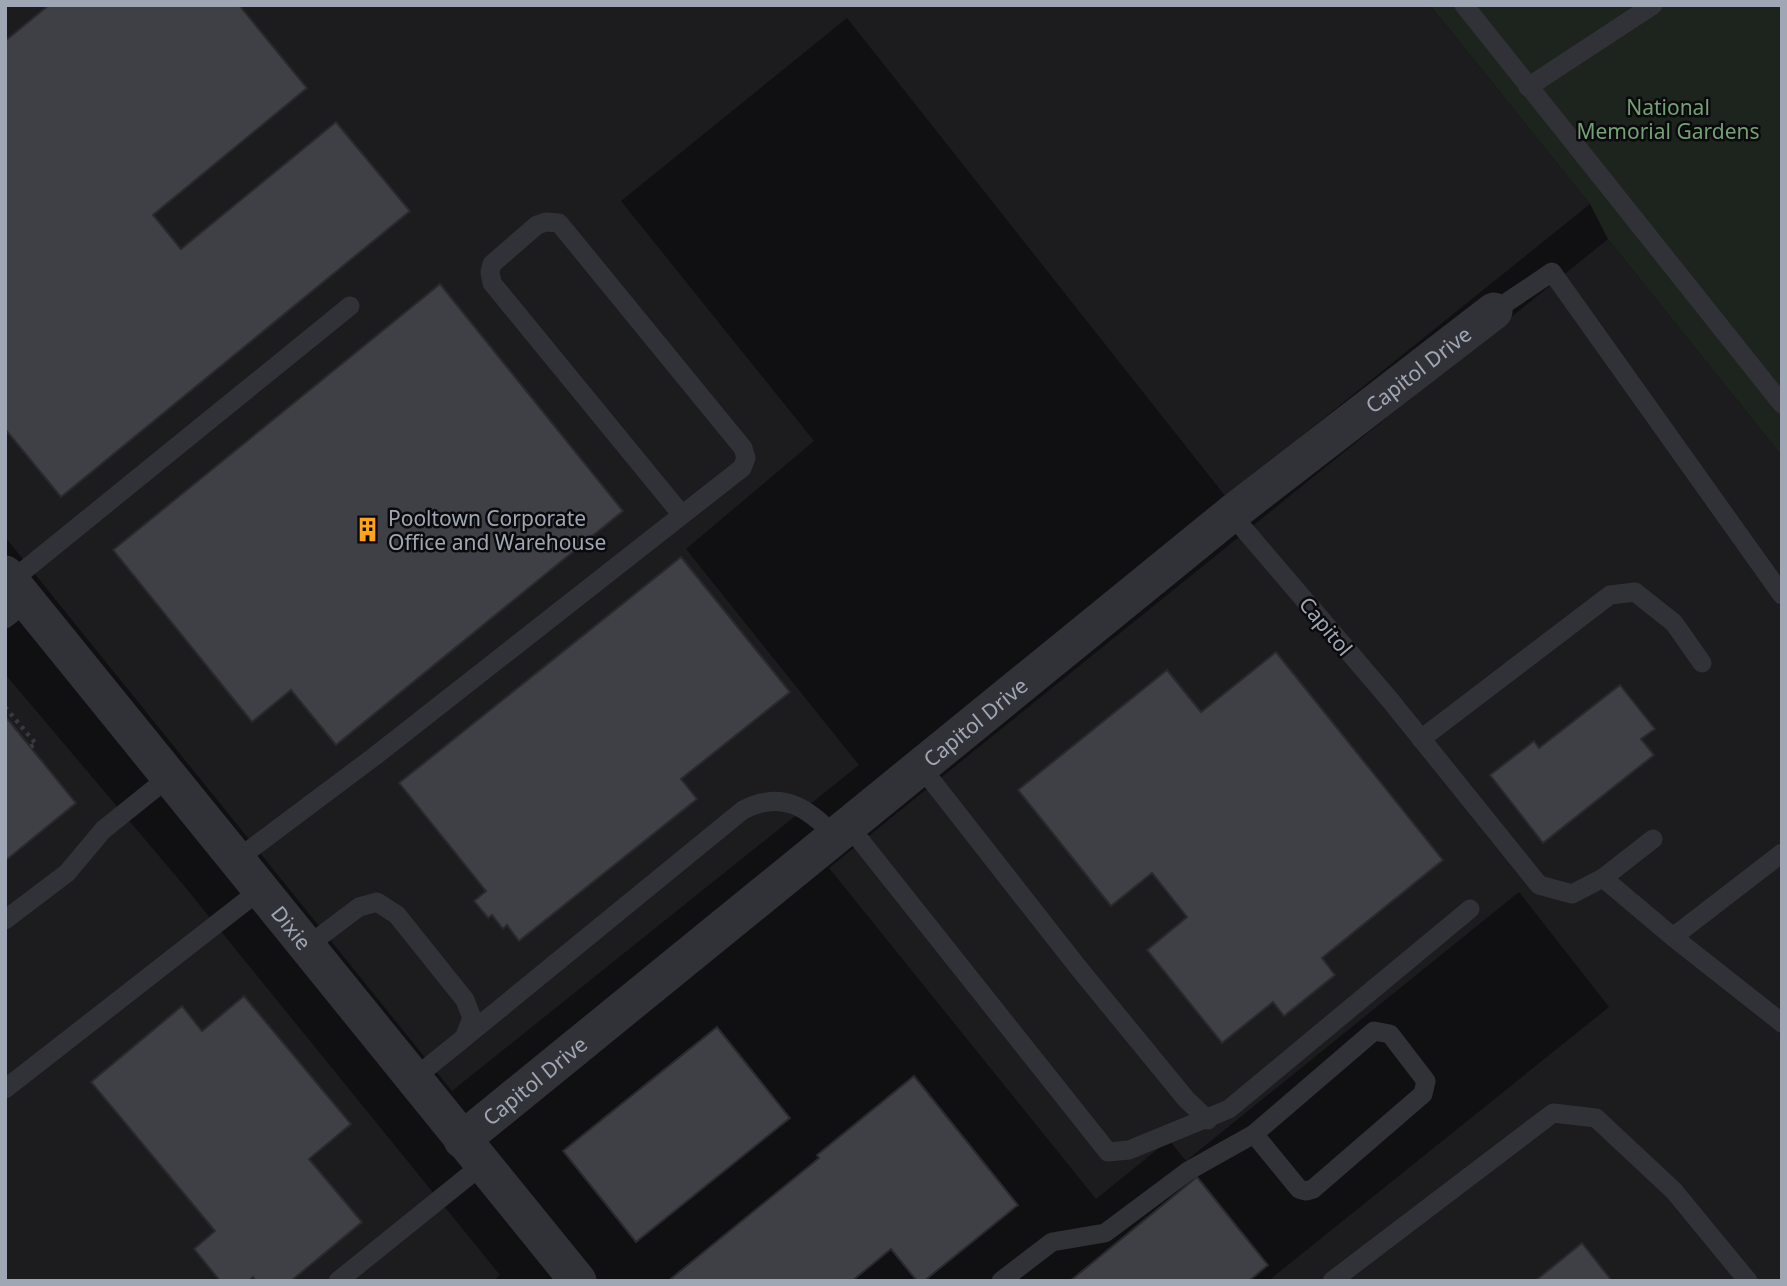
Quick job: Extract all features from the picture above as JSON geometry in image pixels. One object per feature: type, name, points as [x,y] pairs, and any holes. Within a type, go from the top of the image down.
[{"type":"street","name":"Capitol Drive","points":[[472,1152],[842,831],[1231,514],[1494,312]]},
{"type":"street","name":"Dixie","points":[[12,594],[169,777],[578,1281]]},
{"type":"lane","points":[[1464,5],[1782,404]]},
{"type":"lane","points":[[1528,87],[1653,5]]},
{"type":"lane","points":[[236,860],[375,756],[742,468],[746,458],[743,448],[559,223],[546,222],[537,225],[492,264],[492,283],[682,515]]},
{"type":"lane","points":[[1494,312],[1552,272],[1782,595]]},
{"type":"lane","points":[[12,594],[350,306]]},
{"type":"lane","name":"Capitol","points":[[1231,514],[1421,739],[1539,885],[1572,894],[1603,878],[1653,839]]},
{"type":"lane","points":[[1421,739],[1610,595],[1635,592],[1674,623],[1702,663]]},
{"type":"lane","points":[[920,767],[1186,1099],[1208,1120]]},
{"type":"lane","points":[[5,920],[67,873],[103,830],[169,777]]},
{"type":"lane","points":[[413,1079],[743,810],[773,800],[793,804],[842,831],[1108,1152],[1129,1150],[1208,1120],[1229,1109],[1470,909]]},
{"type":"lane","points":[[1672,937],[1782,853]]},
{"type":"lane","points":[[1603,878],[1672,937],[1782,1023]]},
{"type":"lane","points":[[5,1089],[260,890]]},
{"type":"lane","points":[[306,947],[359,907],[377,902],[397,915],[465,1000],[472,1018],[464,1038]]},
{"type":"lane","points":[[1001,1281],[1052,1242],[1105,1233],[1188,1171],[1254,1134],[1374,1031],[1390,1034],[1426,1081],[1423,1094],[1313,1189],[1299,1189],[1254,1134]]},
{"type":"lane","points":[[1332,1281],[1553,1112],[1596,1118],[1674,1191],[1748,1281]]},
{"type":"lane","points":[[338,1281],[472,1152]]},
{"type":"path","points":[[5,706],[36,744],[30,747]]},
{"type":"shaded area","points":[[5,5],[1430,5],[1590,204],[1226,497],[847,18],[621,201],[814,441],[686,549],[859,765],[452,1091],[5,537]]},
{"type":"shaded area","points":[[1608,239],[1782,456],[1782,1281],[1268,1281],[1609,1007],[1519,892],[1186,1161],[1169,1140],[1096,1199],[829,868]]},
{"type":"shaded area","points":[[5,674],[181,882],[500,1275],[493,1281],[5,1281]]},
{"type":"green space","name":"National Memorial Gardens","points":[[1430,5],[1782,5],[1782,456],[1608,239],[1590,204]]},
{"type":"building","points":[[49,5],[239,5],[307,88],[153,215],[181,249],[336,122],[410,211],[61,497],[5,429],[5,41]]},
{"type":"building","name":"Pooltown Corporate Office and Warehouse","points":[[440,284],[623,511],[336,745],[291,690],[252,722],[113,550]]},
{"type":"building","points":[[681,557],[790,692],[681,779],[697,799],[519,941],[507,925],[503,929],[492,915],[488,918],[474,901],[486,891],[399,783]]},
{"type":"building","points":[[1276,652],[1443,860],[1322,958],[1335,975],[1284,1016],[1273,1002],[1222,1043],[1147,950],[1187,917],[1152,873],[1111,906],[1018,790],[1167,670],[1201,712]]},
{"type":"building","points":[[1620,685],[1655,729],[1641,739],[1654,755],[1543,843],[1490,775],[1534,741],[1539,748]]},
{"type":"building","points":[[5,716],[76,803],[5,861]]},
{"type":"building","points":[[244,996],[351,1124],[309,1159],[362,1222],[291,1281],[256,1281],[253,1277],[249,1281],[220,1281],[194,1249],[215,1231],[91,1082],[182,1006],[202,1031]]},
{"type":"building","points":[[717,1027],[790,1118],[636,1242],[563,1151]]},
{"type":"building","points":[[914,1076],[1018,1205],[924,1281],[917,1281],[891,1249],[852,1281],[668,1281],[819,1158],[817,1155]]},
{"type":"building","points":[[1197,1177],[1268,1265],[1249,1281],[1070,1281]]},
{"type":"building","points":[[1582,1243],[1612,1281],[1535,1281]]},
{"type":"place","name":"Pooltown Corporate Office and Warehouse","points":[[368,530]]}]
